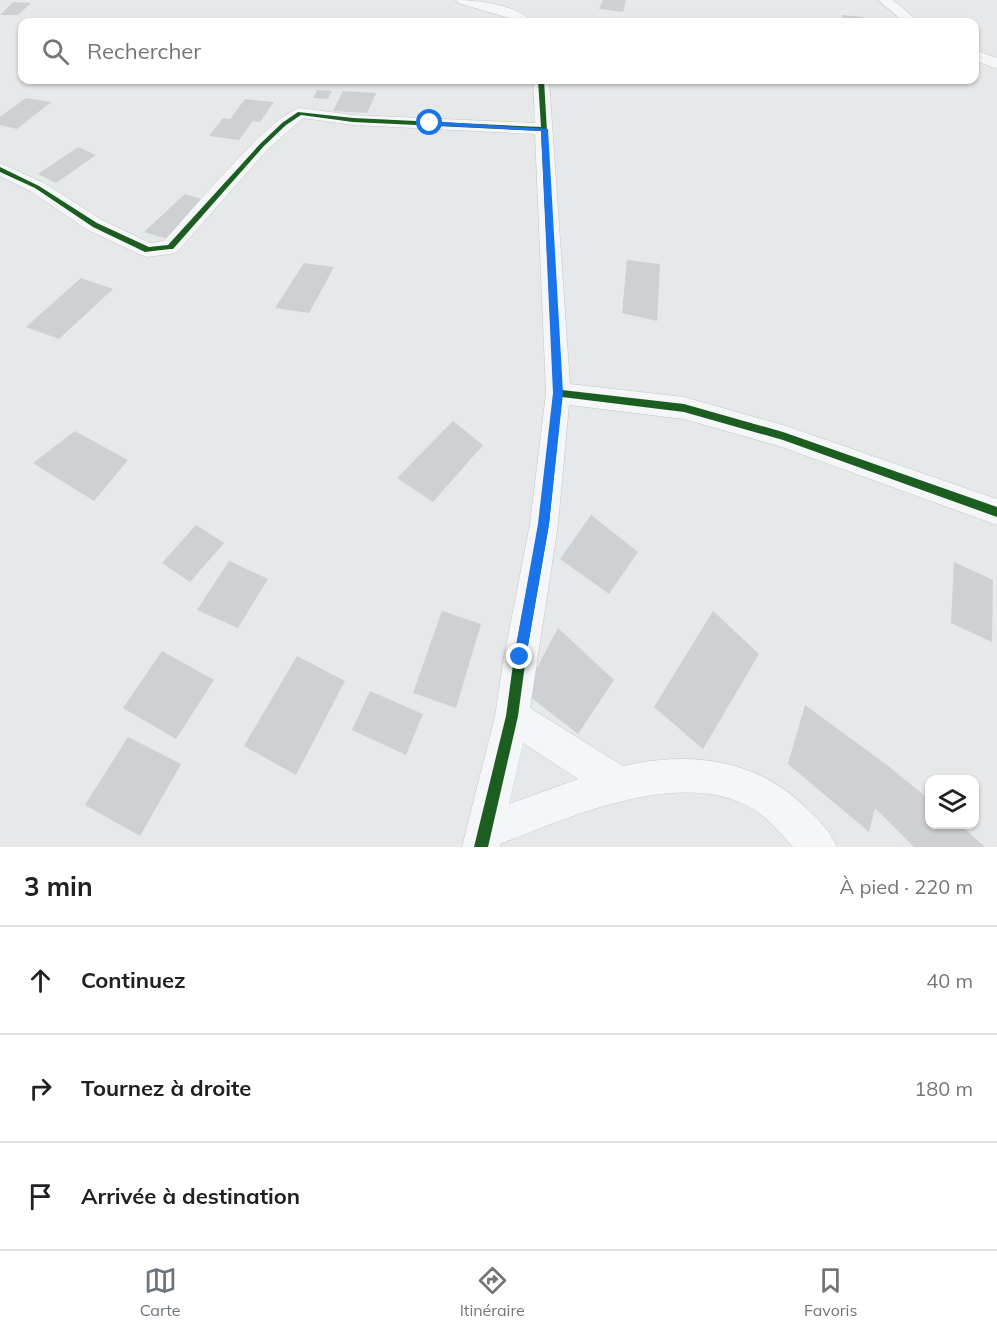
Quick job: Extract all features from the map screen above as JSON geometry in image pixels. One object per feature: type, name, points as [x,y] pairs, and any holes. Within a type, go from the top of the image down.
[{"type":"street","points":[[463,0],[519,18]]},
{"type":"street","points":[[885,0],[907,18]]},
{"type":"street","points":[[979,56],[997,64]]},
{"type":"street","points":[[483,839],[512,716],[520,657],[544,524],[558,393],[541,84]]},
{"type":"street","points":[[0,169],[38,187],[95,225],[148,250],[170,247],[262,144],[300,113],[353,120],[544,129]]},
{"type":"street","points":[[558,393],[684,408],[783,436],[997,512]]},
{"type":"street","points":[[512,716],[617,783]]},
{"type":"street","points":[[483,839],[617,783],[671,776],[724,779],[765,796],[818,847]]},
{"type":"building","points":[[603,0],[626,0],[623,12],[599,9]]},
{"type":"building","points":[[13,2],[31,3],[18,15],[0,15]]},
{"type":"building","points":[[842,15],[863,18],[843,18]]},
{"type":"building","points":[[317,90],[332,91],[328,99],[313,98]]},
{"type":"building","points":[[343,91],[376,93],[367,113],[333,111]]},
{"type":"building","points":[[26,98],[51,102],[17,129],[0,125],[0,117]]},
{"type":"building","points":[[245,99],[274,102],[260,122],[253,121],[239,140],[209,136],[223,118],[230,119]]},
{"type":"building","points":[[78,147],[96,155],[56,183],[38,174]]},
{"type":"building","points":[[185,194],[208,201],[168,239],[144,232]]},
{"type":"building","points":[[627,260],[660,264],[657,321],[622,313]]},
{"type":"building","points":[[304,263],[334,267],[309,313],[275,308]]},
{"type":"building","points":[[81,278],[113,289],[59,339],[26,327]]},
{"type":"building","points":[[453,421],[483,445],[433,502],[397,478]]},
{"type":"building","points":[[75,431],[128,460],[94,501],[33,463]]},
{"type":"building","points":[[591,515],[638,552],[609,594],[560,559]]},
{"type":"building","points":[[196,525],[224,543],[190,582],[162,563]]},
{"type":"building","points":[[229,561],[268,579],[238,628],[197,610]]},
{"type":"building","points":[[954,562],[993,580],[992,642],[951,623]]},
{"type":"building","points":[[442,611],[481,624],[456,708],[413,693]]},
{"type":"building","points":[[713,611],[759,654],[703,749],[654,707]]},
{"type":"building","points":[[558,628],[614,680],[578,734],[524,692]]},
{"type":"building","points":[[162,651],[214,680],[176,739],[123,708]]},
{"type":"building","points":[[297,656],[345,681],[296,775],[244,746]]},
{"type":"building","points":[[370,691],[423,714],[406,755],[352,730]]},
{"type":"building","points":[[805,705],[925,796],[925,829],[965,829],[985,847],[914,847],[875,808],[869,832],[788,764]]},
{"type":"building","points":[[128,737],[181,764],[140,836],[85,805]]},
{"type":"cycle path","points":[[481,847],[512,716],[520,657],[544,524],[558,393],[541,84]]},
{"type":"cycle path","points":[[0,169],[37,187],[95,225],[148,250],[170,247],[262,145],[284,124],[300,113],[353,120],[544,129]]},
{"type":"cycle path","points":[[558,393],[684,408],[783,436],[997,512]]},
{"type":"route","points":[[430,123],[544,129],[558,393],[544,524],[520,657]]}]
